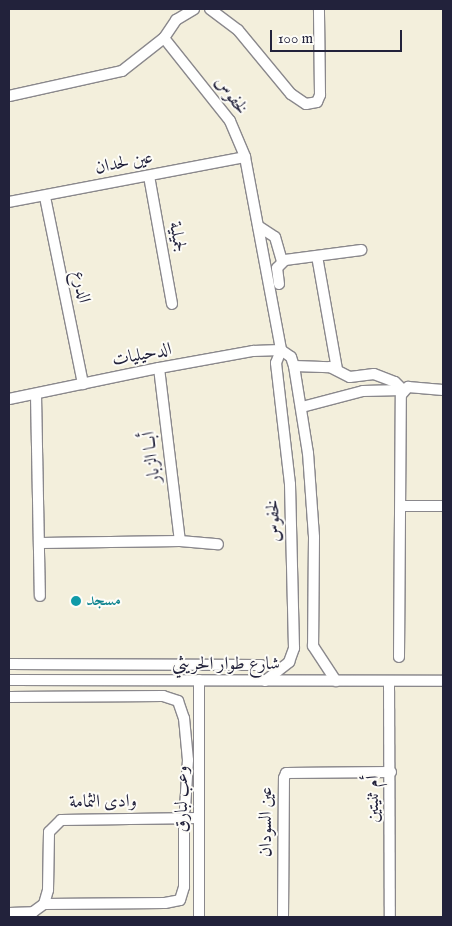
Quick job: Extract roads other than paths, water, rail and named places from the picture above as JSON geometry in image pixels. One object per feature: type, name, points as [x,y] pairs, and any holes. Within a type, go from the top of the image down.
[{"type":"street","points":[[9,96],[111,76],[133,65],[164,38],[176,20],[194,9]]},
{"type":"street","points":[[210,9],[249,41],[299,102],[313,104],[320,96],[319,9]]},
{"type":"street","name":"لخفوس","points":[[164,38],[230,121],[245,157],[258,226],[275,267],[282,350],[276,363],[290,484],[294,648],[289,662],[265,681]]},
{"type":"street","name":"عين لحدان","points":[[9,202],[46,197],[245,157]]},
{"type":"street","name":"لجميلية","points":[[149,176],[172,304]]},
{"type":"street","name":"الدرع","points":[[46,197],[82,384]]},
{"type":"street","points":[[258,226],[275,237],[275,267],[279,284]]},
{"type":"street","points":[[275,267],[317,256],[361,250]]},
{"type":"street","points":[[317,256],[337,370]]},
{"type":"street","name":"لخفوس","points":[[282,350],[292,358],[294,366],[302,407],[313,508],[312,642],[316,653],[336,681]]},
{"type":"street","name":"الدحيليات","points":[[9,399],[253,351],[282,350]]},
{"type":"street","points":[[294,366],[337,370],[350,377],[382,376],[403,390]]},
{"type":"street","name":"أبــا الزبار","points":[[159,368],[180,541]]},
{"type":"street","points":[[302,407],[363,391],[403,390],[414,387],[443,390]]},
{"type":"street","points":[[400,657],[403,390]]},
{"type":"street","points":[[36,394],[41,543],[40,596]]},
{"type":"street","points":[[402,506],[443,506]]},
{"type":"street","points":[[41,543],[180,541],[218,544]]},
{"type":"street","points":[[9,664],[261,665]]},
{"type":"street","name":"شارع طوار الحريثي","points":[[9,680],[443,681]]},
{"type":"street","points":[[34,680],[34,696]]},
{"type":"street","points":[[73,680],[74,696]]},
{"type":"street","name":"وعب لبارق","points":[[199,680],[199,917]]},
{"type":"street","name":"أم ثنيتين","points":[[390,681],[390,917]]},
{"type":"street","points":[[9,697],[163,696],[178,701],[184,718],[188,760],[185,809]]},
{"type":"street","name":"عين السودان","points":[[283,917],[284,778],[286,773],[391,772]]},
{"type":"street","name":"وادى الثمامة","points":[[44,904],[48,890],[49,832],[61,820],[199,818]]},
{"type":"street","points":[[9,913],[25,912],[44,904],[174,902],[183,895],[184,829]]},
{"type":"place","name":"مسجد","points":[[76,601]]}]
